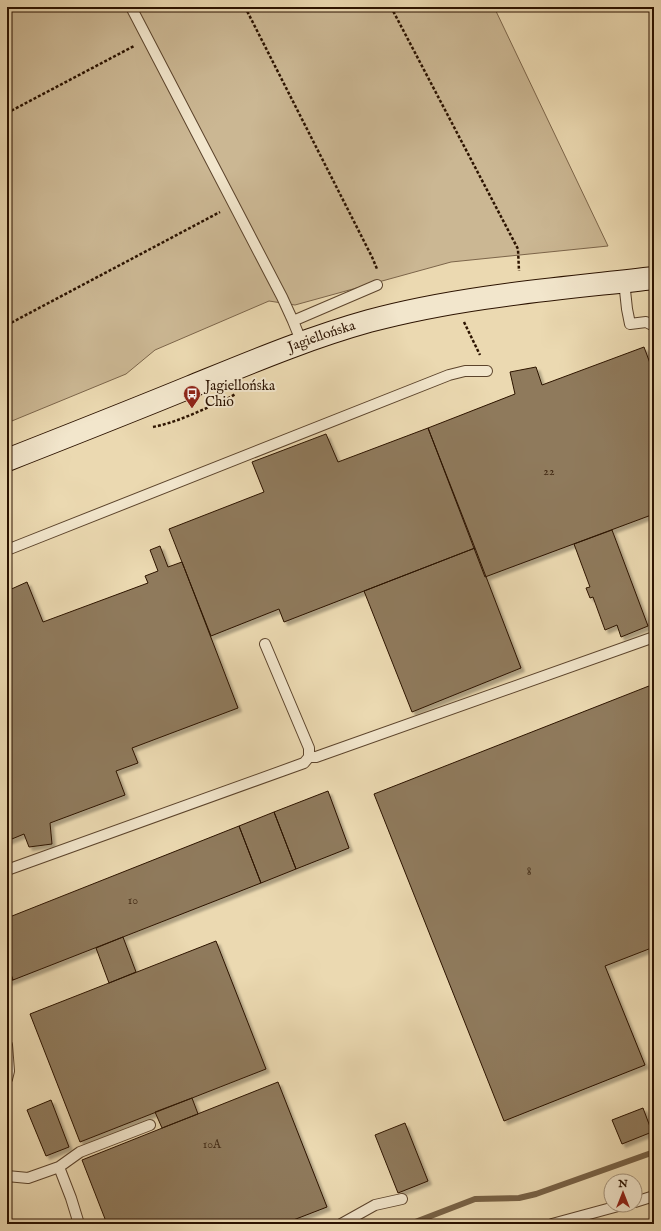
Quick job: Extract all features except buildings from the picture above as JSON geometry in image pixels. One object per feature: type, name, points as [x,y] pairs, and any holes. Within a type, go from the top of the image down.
[{"type":"street","name":"Jagiellońska","points":[[7,460],[247,363],[333,332],[408,312],[470,300],[654,278]]},
{"type":"lane","points":[[131,7],[293,321],[302,343]]},
{"type":"lane","points":[[624,281],[630,324],[646,322],[654,326]]},
{"type":"lane","points":[[293,321],[377,285]]},
{"type":"lane","points":[[7,550],[449,375],[465,371],[487,371]]},
{"type":"lane","points":[[309,757],[316,757],[654,637]]},
{"type":"lane","points":[[7,870],[304,763],[309,757],[309,748],[265,644]]},
{"type":"lane","points":[[7,1045],[9,1071],[7,1079]]},
{"type":"lane","points":[[7,1176],[28,1178],[59,1168],[80,1152],[150,1125]]},
{"type":"lane","points":[[59,1168],[71,1198],[79,1224]]},
{"type":"lane","points":[[643,1199],[654,1196]]},
{"type":"lane","points":[[341,1224],[375,1206],[402,1199]]},
{"type":"lane","points":[[552,1224],[603,1210]]},
{"type":"path","points":[[245,7],[372,257],[378,274],[377,285]]},
{"type":"path","points":[[391,7],[518,249],[519,293]]},
{"type":"path","points":[[7,113],[147,39]]},
{"type":"path","points":[[7,325],[233,205]]},
{"type":"path","points":[[462,318],[487,371]]},
{"type":"shaded area","points":[[7,7],[494,7],[608,246],[451,262],[295,305],[269,301],[155,350],[126,374],[7,423]]},
{"type":"waterway","points":[[410,1224],[475,1199],[519,1198],[536,1194],[654,1152]]},
{"type":"place","name":"Jagiellońska Chio","points":[[192,409]]}]
